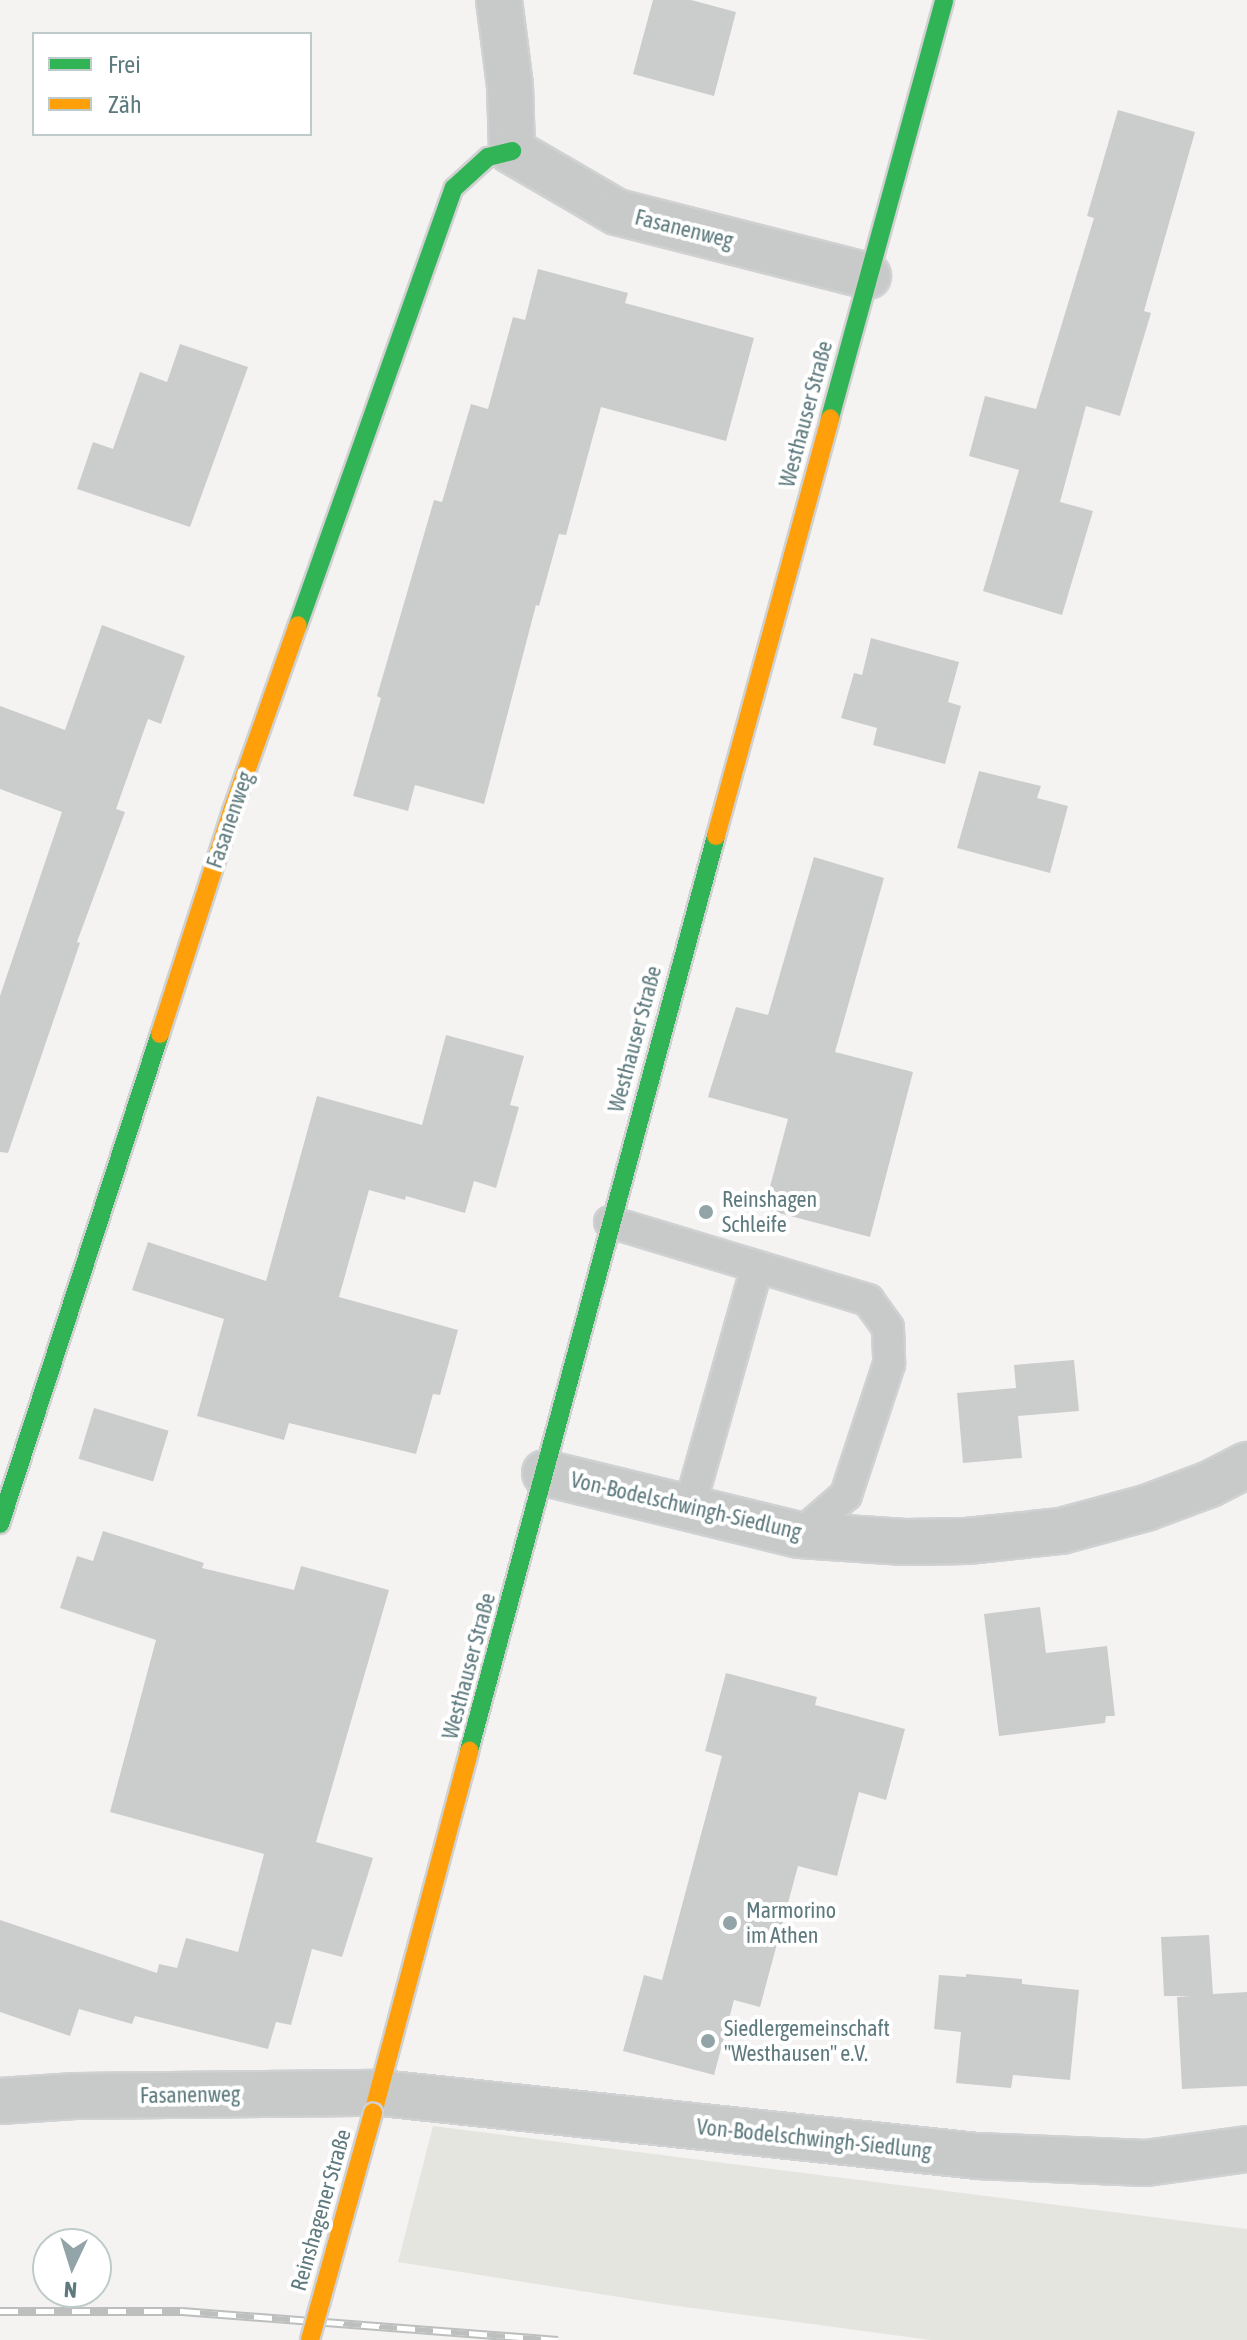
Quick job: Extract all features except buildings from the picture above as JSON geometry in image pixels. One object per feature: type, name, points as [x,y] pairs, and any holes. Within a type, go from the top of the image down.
[{"type":"main road","name":"Westhauser Straße","points":[[377,2103],[610,1222],[944,0]]},
{"type":"main road","name":"Fasanenweg","points":[[0,1524],[232,811],[454,188],[488,157],[512,151]]},
{"type":"main road","name":"Reinshagener Straße","points":[[310,2340],[377,2103]]},
{"type":"street","points":[[499,0],[510,86],[512,151]]},
{"type":"street","name":"Fasanenweg","points":[[512,151],[617,212],[868,276]]},
{"type":"street","name":"Von-Bodelschwingh-Siedlung","points":[[545,1473],[800,1535],[905,1542],[967,1541],[1061,1531],[1146,1508],[1210,1484],[1247,1465]]},
{"type":"street","name":"Fasanenweg","points":[[0,2101],[75,2096],[377,2103]]},
{"type":"street","name":"Von-Bodelschwingh-Siedlung","points":[[377,2103],[977,2156],[1146,2163],[1247,2149]]},
{"type":"lane","points":[[610,1222],[868,1300],[888,1328],[889,1364],[846,1495],[800,1535]]},
{"type":"lane","points":[[689,1509],[757,1267]]},
{"type":"shaded area","points":[[433,2126],[1247,2229],[1247,2340],[930,2340],[663,2304],[398,2262]]},
{"type":"railway","points":[[0,2311],[182,2311],[558,2340]]},
{"type":"traffic: fast","points":[[830,418],[944,0]]},
{"type":"traffic: fast","points":[[298,625],[454,188],[488,157],[512,151]]},
{"type":"traffic: fast","points":[[469,1751],[716,836]]},
{"type":"traffic: fast","points":[[0,1524],[160,1034]]},
{"type":"traffic: slow","points":[[716,836],[830,418]]},
{"type":"traffic: slow","points":[[160,1034],[232,811],[298,625]]},
{"type":"traffic: slow","points":[[373,2113],[469,1751]]},
{"type":"traffic: slow","points":[[310,2340],[373,2113]]},
{"type":"place","name":"Reinshagen Schleife","points":[[706,1212]]},
{"type":"place","name":"Marmorino im Athen","points":[[730,1923]]},
{"type":"place","name":"Siedlergemeinschaft \"Westhausen\" e.V.","points":[[708,2041]]}]
